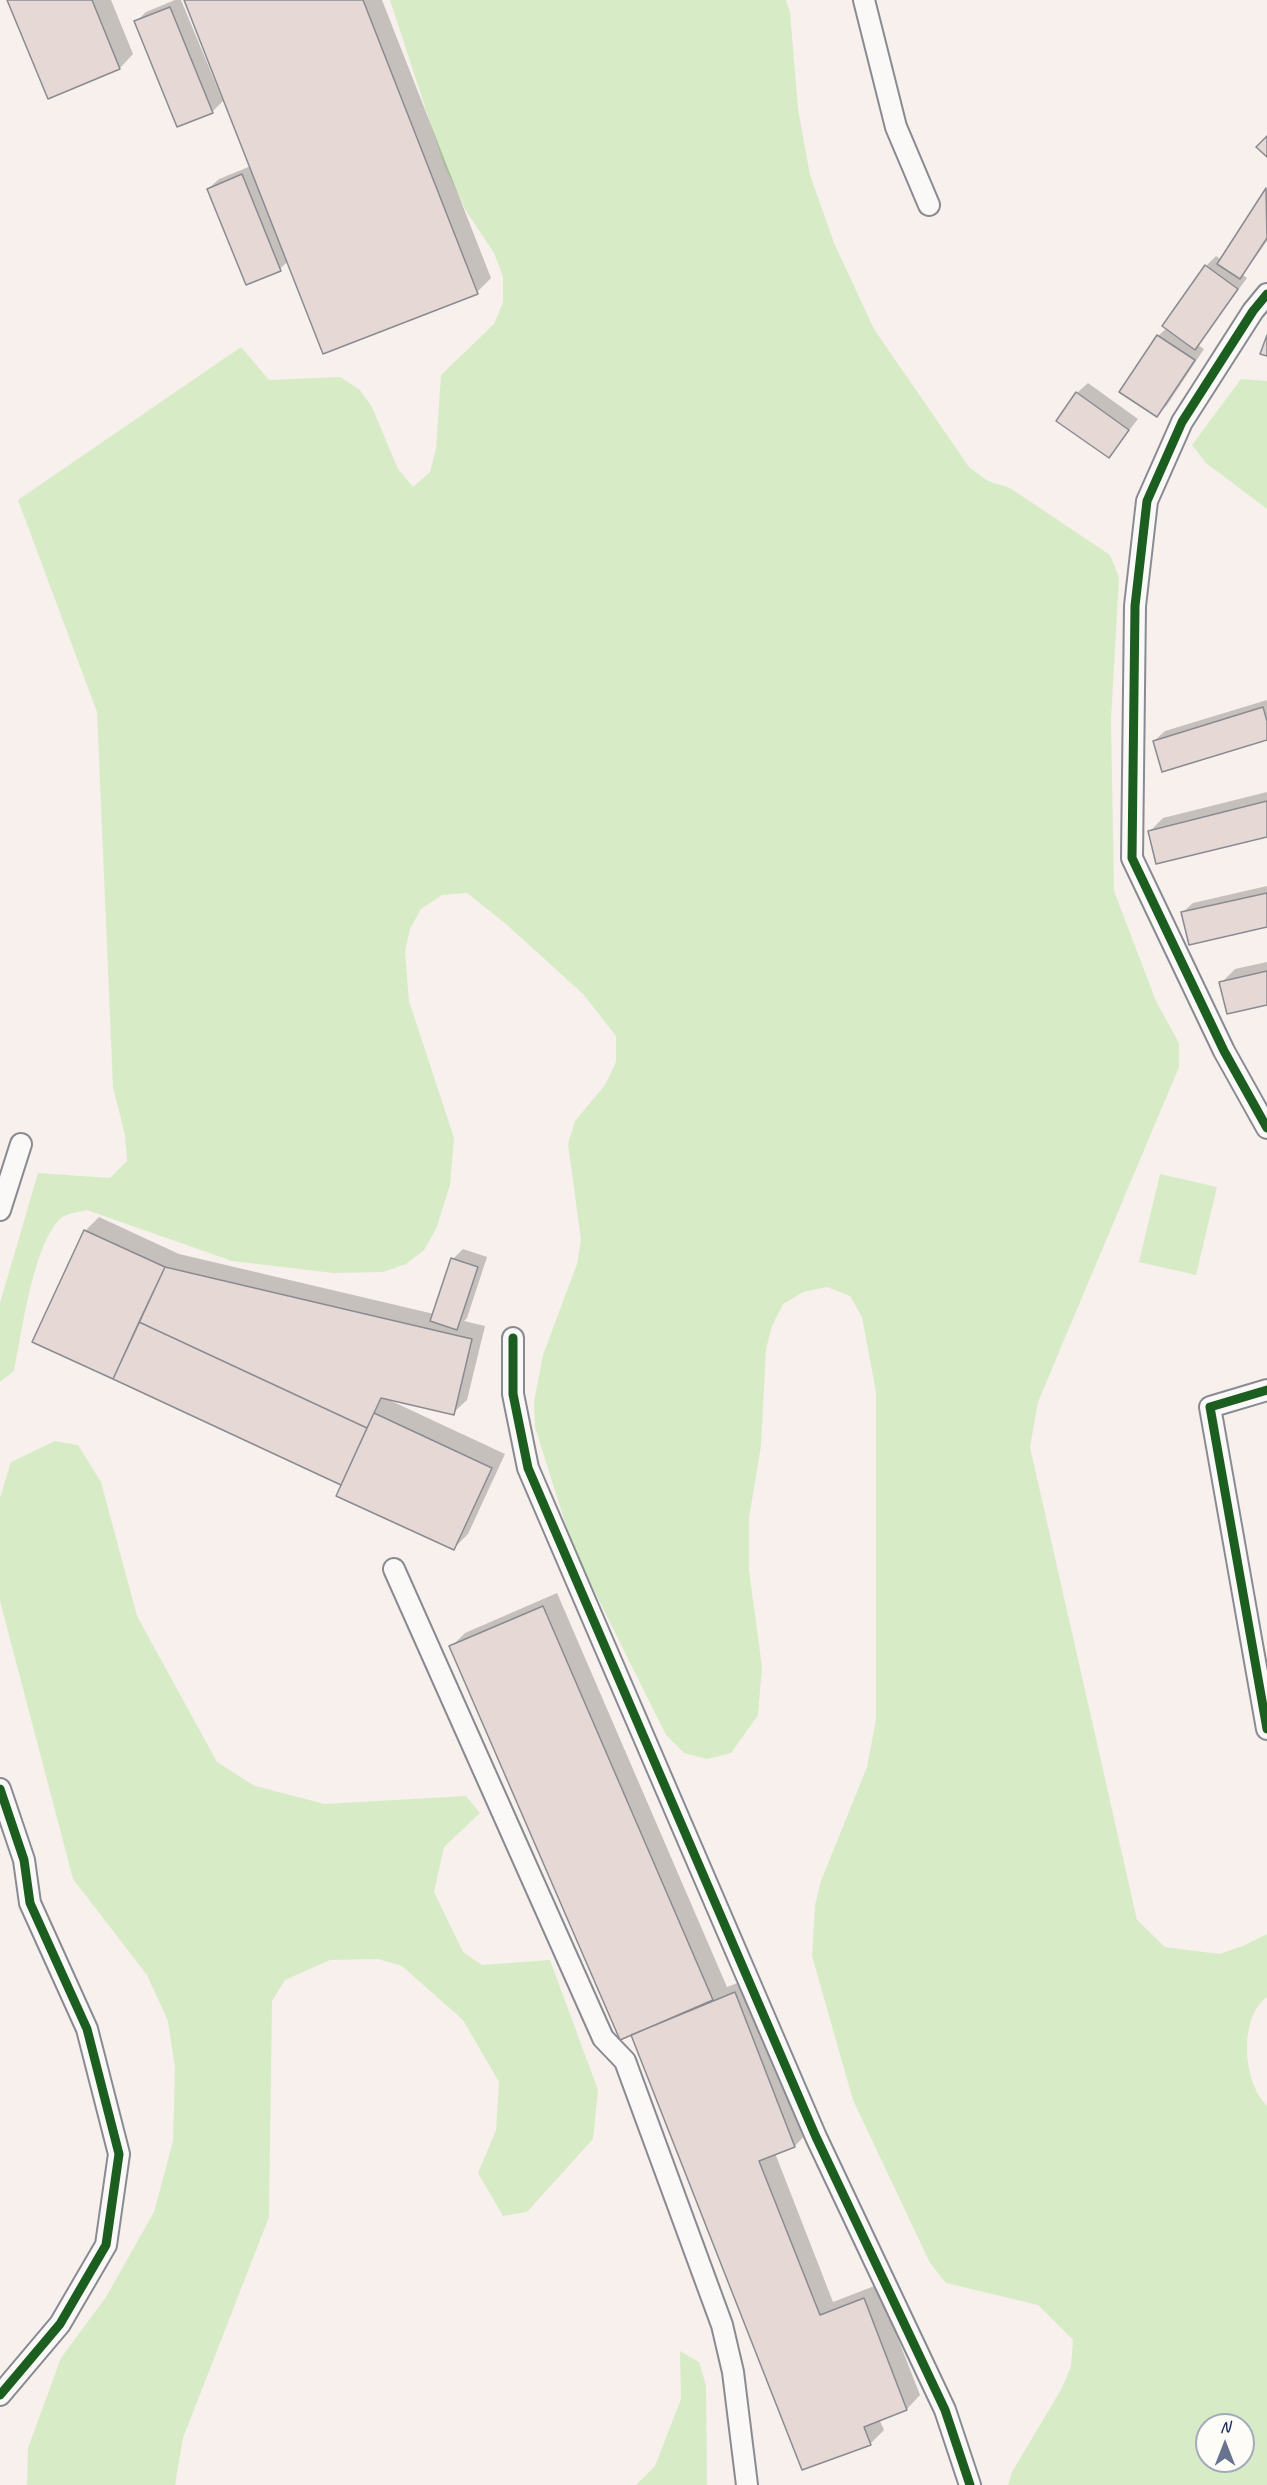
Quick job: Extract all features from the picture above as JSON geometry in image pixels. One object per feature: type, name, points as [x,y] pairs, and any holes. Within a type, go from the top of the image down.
[{"type":"street","points":[[864,0],[896,127],[929,205]]},
{"type":"street","points":[[1267,294],[1253,311],[1182,422],[1147,501],[1135,606],[1132,858],[1224,1051],[1267,1128]]},
{"type":"street","points":[[0,1210],[21,1144]]},
{"type":"street","points":[[513,1338],[513,1394],[528,1468],[816,2137],[945,2410],[970,2485]]},
{"type":"street","points":[[1267,1390],[1210,1407],[1267,1729]]},
{"type":"street","points":[[394,1569],[603,2038],[625,2061],[722,2325],[733,2372],[747,2485]]},
{"type":"street","points":[[0,1789],[24,1860],[30,1903],[87,2029],[119,2154],[106,2245],[60,2324],[0,2395]]},
{"type":"green space","points":[[390,0],[786,0],[790,12],[798,109],[810,175],[834,243],[874,329],[969,467],[988,481],[1010,488],[1110,555],[1119,577],[1111,720],[1114,891],[1156,1001],[1179,1043],[1179,1067],[1038,1402],[1030,1447],[1137,1920],[1165,1947],[1219,1954],[1243,1946],[1267,1934],[1267,1997],[1253,2015],[1247,2040],[1247,2054],[1252,2079],[1258,2094],[1267,2106],[1267,2485],[1008,2485],[1012,2472],[1062,2388],[1071,2366],[1073,2340],[1038,2305],[946,2283],[930,2263],[853,2100],[812,1956],[815,1905],[821,1881],[867,1767],[876,1720],[876,1392],[862,1317],[850,1296],[827,1287],[803,1292],[783,1304],[772,1326],[766,1349],[761,1446],[749,1518],[749,1570],[762,1667],[758,1715],[731,1753],[707,1759],[684,1753],[666,1735],[573,1548],[535,1427],[534,1402],[543,1355],[577,1264],[581,1240],[568,1144],[575,1121],[605,1085],[616,1062],[616,1036],[583,994],[506,924],[467,893],[442,895],[421,909],[410,929],[405,952],[409,1001],[454,1138],[450,1185],[436,1229],[424,1250],[406,1264],[383,1272],[333,1273],[232,1261],[87,1210],[70,1214],[61,1218],[51,1230],[43,1247],[30,1290],[14,1371],[0,1382],[0,1303],[38,1173],[110,1178],[127,1161],[125,1135],[113,1087],[97,712],[18,500],[241,347],[269,380],[340,377],[359,389],[372,407],[398,469],[413,487],[430,472],[436,449],[441,375],[494,324],[503,302],[503,277],[494,253],[466,211],[444,165]]},
{"type":"green space","points":[[1241,379],[1267,381],[1267,509],[1206,463],[1192,445]]},
{"type":"green space","points":[[1160,1174],[1217,1187],[1196,1275],[1139,1262]]},
{"type":"green space","points":[[55,1441],[78,1445],[101,1482],[137,1616],[217,1762],[255,1786],[325,1804],[466,1796],[480,1813],[444,1847],[434,1892],[463,1952],[482,1965],[550,1960],[598,2090],[593,2139],[527,2212],[503,2216],[478,2173],[496,2130],[499,2082],[463,2020],[402,1966],[378,1959],[330,1960],[285,1980],[272,2001],[269,2217],[183,2438],[175,2485],[27,2485],[28,2448],[61,2358],[106,2297],[154,2212],[173,2141],[175,2068],[168,2021],[147,1975],[73,1879],[0,1601],[0,1498],[11,1462]]},
{"type":"green space","points":[[680,2351],[699,2362],[706,2385],[707,2485],[636,2485],[655,2466],[681,2399]]},
{"type":"building","points":[[7,0],[92,0],[120,69],[48,99]]},
{"type":"building","points":[[184,0],[363,0],[478,294],[323,354]]},
{"type":"building","points":[[170,7],[213,113],[177,127],[134,21]]},
{"type":"building","points":[[1267,136],[1267,157],[1256,147]]},
{"type":"building","points":[[242,174],[281,271],[246,285],[207,189]]},
{"type":"building","points":[[1266,188],[1267,238],[1240,279],[1217,264]]},
{"type":"building","points":[[1205,265],[1238,289],[1195,350],[1162,326]]},
{"type":"building","points":[[1157,335],[1195,360],[1157,417],[1119,392]]},
{"type":"building","points":[[1267,335],[1267,356],[1260,354]]},
{"type":"building","points":[[1076,392],[1129,430],[1109,458],[1056,421]]},
{"type":"building","points":[[1263,707],[1267,721],[1267,740],[1162,772],[1153,741]]},
{"type":"building","points":[[1267,801],[1267,837],[1156,864],[1148,831]]},
{"type":"building","points":[[1267,893],[1267,927],[1189,945],[1181,912]]},
{"type":"building","points":[[1267,971],[1267,1005],[1227,1014],[1219,982]]},
{"type":"building","points":[[84,1230],[165,1267],[113,1379],[32,1342]]},
{"type":"building","points":[[451,1258],[478,1267],[457,1330],[430,1321]]},
{"type":"building","points":[[165,1267],[472,1339],[454,1415],[381,1398],[367,1428],[139,1322]]},
{"type":"building","points":[[139,1322],[367,1428],[341,1485],[113,1379]]},
{"type":"building","points":[[374,1413],[492,1468],[454,1550],[336,1496]]},
{"type":"building","points":[[543,1606],[713,2000],[620,2040],[449,1646]]},
{"type":"building","points":[[735,1992],[795,2147],[759,2161],[820,2315],[864,2298],[907,2410],[864,2427],[871,2445],[802,2470],[631,2035]]},
{"type":"cycle path","points":[[1267,294],[1253,311],[1182,422],[1147,501],[1135,606],[1132,858],[1224,1051],[1267,1128]]},
{"type":"cycle path","points":[[513,1338],[513,1394],[528,1468],[816,2137],[945,2410],[970,2485]]},
{"type":"cycle path","points":[[1267,1390],[1210,1407],[1267,1729]]},
{"type":"cycle path","points":[[0,1789],[24,1860],[30,1903],[87,2029],[119,2154],[106,2245],[60,2324],[0,2395]]}]
